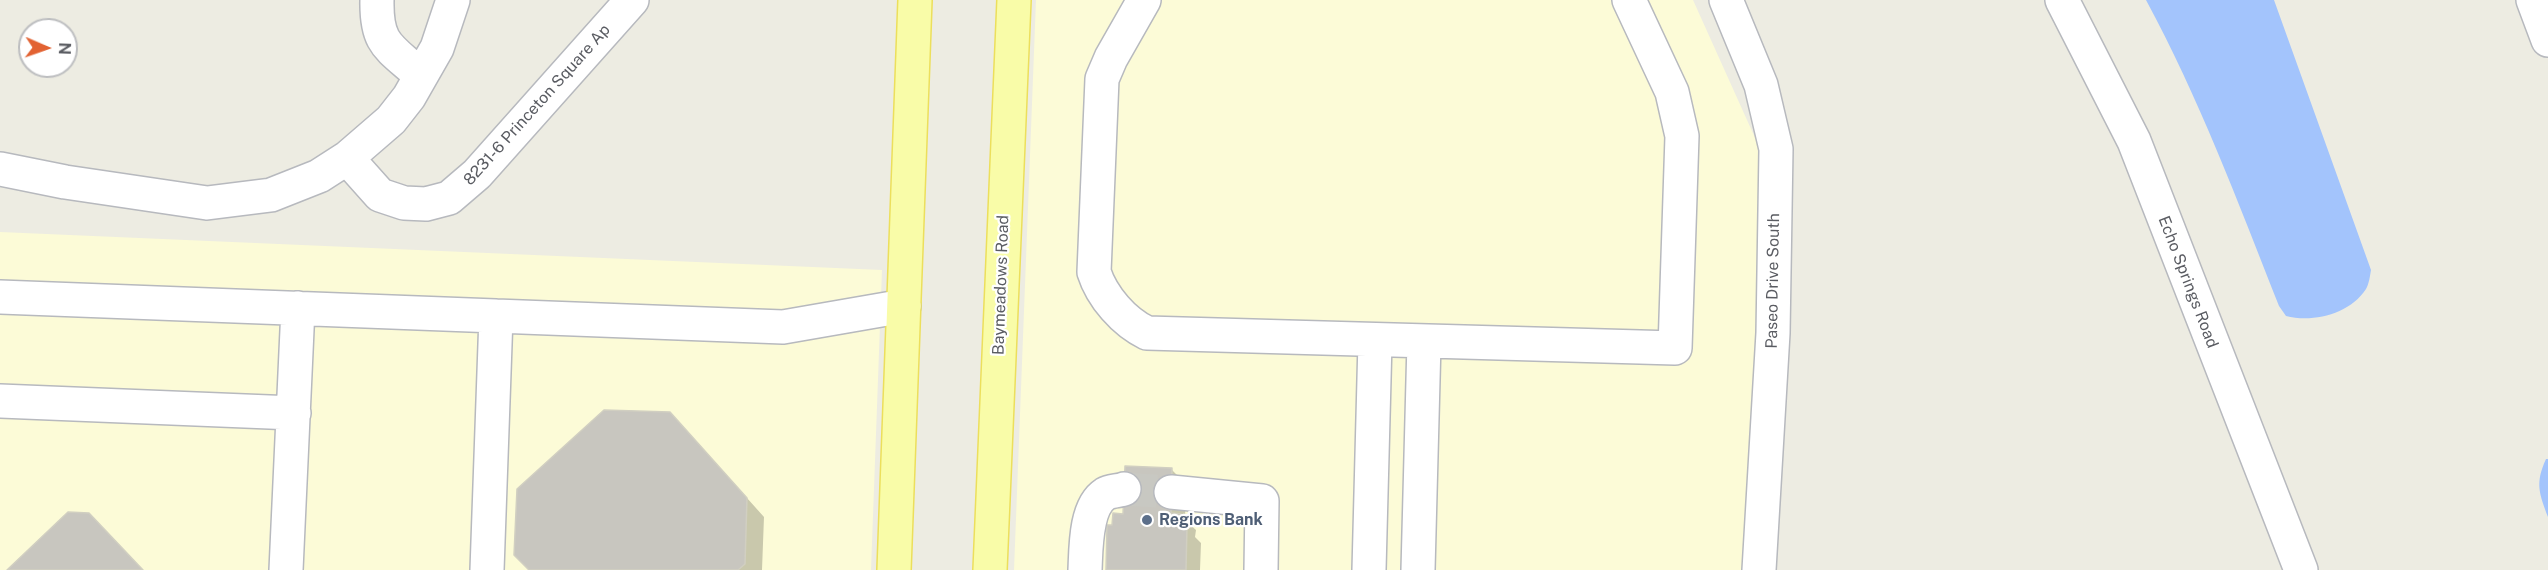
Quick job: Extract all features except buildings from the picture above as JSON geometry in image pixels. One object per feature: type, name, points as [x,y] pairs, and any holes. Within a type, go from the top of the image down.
[{"type":"main road","points":[[894,570],[915,0]]},
{"type":"main road","name":"Baymeadows Road","points":[[990,570],[1014,0]]},
{"type":"street","points":[[377,0],[377,21],[382,41],[421,76]]},
{"type":"street","points":[[0,169],[64,182],[207,204],[271,195],[319,176],[347,158],[391,120],[409,97],[437,48],[453,0]]},
{"type":"street","name":"8231-6 Princeton Square Ap","points":[[347,158],[380,195],[415,204],[426,204],[449,198],[477,174],[632,0]]},
{"type":"street","points":[[1144,0],[1111,58],[1102,79],[1094,272],[1100,289],[1133,326],[1148,333],[1675,348],[1682,136],[1672,92],[1629,0]]},
{"type":"street","name":"Paseo Drive South","points":[[1726,0],[1761,85],[1776,149],[1773,333],[1759,570]]},
{"type":"street","name":"Echo Springs Road","points":[[2062,0],[2134,141],[2301,570]]},
{"type":"street","points":[[2533,0],[2548,40]]},
{"type":"street","points":[[0,297],[783,327],[904,306]]},
{"type":"street","points":[[286,570],[298,309]]},
{"type":"street","points":[[488,570],[496,316]]},
{"type":"street","points":[[1369,570],[1375,341]]},
{"type":"street","points":[[1418,570],[1424,342]]},
{"type":"street","points":[[0,401],[294,413]]},
{"type":"street","points":[[1086,570],[1087,532],[1094,508],[1105,494],[1124,489]]},
{"type":"street","points":[[1171,492],[1262,501],[1261,570]]},
{"type":"shaded area","points":[[1036,0],[1693,0],[1765,160],[1744,570],[1014,570]]},
{"type":"shaded area","points":[[0,232],[882,270],[871,570],[0,570]]},
{"type":"water","points":[[2146,0],[2274,0],[2371,270],[2366,289],[2351,305],[2330,314],[2308,318],[2286,316],[2279,306],[2201,112]]},
{"type":"water","points":[[2546,459],[2548,459],[2548,517],[2542,501],[2539,482]]},
{"type":"tunnel","points":[[1124,489],[1171,492]]},
{"type":"place","name":"Regions Bank","points":[[1147,520]]}]
